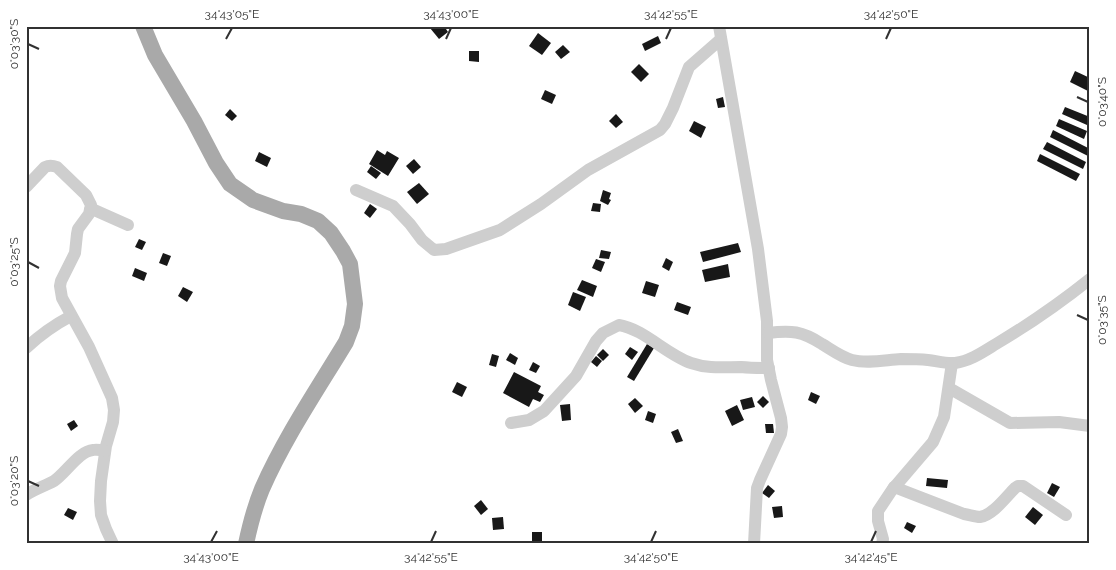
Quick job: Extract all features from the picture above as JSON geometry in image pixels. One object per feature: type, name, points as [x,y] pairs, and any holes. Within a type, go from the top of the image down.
[{"type":"main road","points":[[143,26],[154,55],[194,121],[216,164],[230,184],[253,200],[318,221],[331,233],[344,251],[350,264],[355,304],[352,326],[346,342],[277,457],[262,490],[249,528],[246,544]]},
{"type":"street","points":[[719,26],[758,249],[768,321],[767,360],[782,427],[781,434],[757,488],[754,544]]},
{"type":"street","points":[[356,190],[394,206],[422,240],[434,250],[446,249],[500,230],[541,204],[588,170],[660,130],[665,124],[689,67],[721,39]]},
{"type":"street","points":[[26,187],[45,167],[48,165],[56,167],[86,196],[91,205],[89,214],[76,234],[74,253],[60,286],[62,298],[89,347],[112,398],[114,410],[105,451],[100,501],[101,515],[112,544]]},
{"type":"street","points":[[90,210],[92,209],[128,224]]},
{"type":"street","points":[[768,333],[791,331],[803,334],[852,360],[866,362],[902,359],[952,363],[963,362],[1014,334],[1090,279]]},
{"type":"street","points":[[26,348],[51,327],[72,316]]},
{"type":"street","points":[[511,423],[529,420],[544,411],[576,376],[596,341],[603,333],[619,325],[631,328],[691,363],[720,368],[769,368]]},
{"type":"street","points":[[882,544],[883,539],[878,521],[878,511],[894,487],[933,442],[944,417],[952,363]]},
{"type":"street","points":[[949,388],[1010,423],[1060,422],[1090,426]]},
{"type":"street","points":[[26,494],[56,480],[84,454],[91,450],[105,451]]},
{"type":"street","points":[[894,487],[964,514],[981,516],[989,514],[1015,488],[1023,486],[1066,514]]},
{"type":"building","points":[[432,26],[444,26],[448,32],[439,39],[430,28]]},
{"type":"building","points":[[538,33],[551,43],[542,55],[529,46]]},
{"type":"building","points":[[658,36],[661,43],[645,51],[642,44]]},
{"type":"building","points":[[563,45],[570,52],[561,59],[555,52]]},
{"type":"building","points":[[469,51],[479,51],[479,62],[469,61]]},
{"type":"building","points":[[639,64],[649,74],[641,82],[631,72]]},
{"type":"building","points":[[1075,71],[1090,78],[1090,92],[1070,82]]},
{"type":"building","points":[[545,90],[556,95],[552,104],[541,99]]},
{"type":"building","points":[[723,97],[725,107],[718,108],[716,99]]},
{"type":"building","points":[[1065,107],[1090,117],[1087,125],[1062,114]]},
{"type":"building","points":[[230,109],[237,116],[232,121],[225,115]]},
{"type":"building","points":[[616,114],[623,122],[616,128],[609,121]]},
{"type":"building","points":[[1059,119],[1087,131],[1084,139],[1056,126]]},
{"type":"building","points":[[694,121],[706,127],[701,138],[689,131]]},
{"type":"building","points":[[1053,130],[1090,149],[1090,157],[1050,137]]},
{"type":"building","points":[[1047,142],[1086,162],[1083,169],[1043,149]]},
{"type":"building","points":[[377,150],[385,155],[387,151],[399,158],[388,176],[369,164]]},
{"type":"building","points":[[259,152],[271,158],[267,167],[255,161]]},
{"type":"building","points":[[1040,154],[1080,174],[1076,181],[1037,161]]},
{"type":"building","points":[[414,159],[421,167],[413,174],[406,166]]},
{"type":"building","points":[[371,166],[381,173],[376,179],[367,172]]},
{"type":"building","points":[[419,183],[429,194],[417,204],[407,192]]},
{"type":"building","points":[[603,190],[611,193],[609,199],[611,200],[608,205],[600,201]]},
{"type":"building","points":[[593,203],[601,204],[600,212],[591,211]]},
{"type":"building","points":[[370,204],[377,209],[370,218],[364,213]]},
{"type":"building","points":[[139,239],[146,242],[142,250],[135,247]]},
{"type":"building","points":[[738,243],[741,252],[703,262],[700,252]]},
{"type":"building","points":[[601,250],[611,252],[609,259],[599,258]]},
{"type":"building","points":[[163,253],[171,256],[167,266],[159,263]]},
{"type":"building","points":[[666,258],[673,262],[669,271],[662,267]]},
{"type":"building","points":[[596,259],[605,262],[601,272],[592,268]]},
{"type":"building","points":[[728,264],[730,277],[705,282],[702,270]]},
{"type":"building","points":[[135,268],[147,273],[144,281],[132,276]]},
{"type":"building","points":[[582,280],[597,286],[593,297],[577,290]]},
{"type":"building","points":[[646,281],[659,285],[655,297],[642,293]]},
{"type":"building","points":[[183,287],[193,292],[187,302],[178,296]]},
{"type":"building","points":[[573,292],[586,297],[580,311],[568,305]]},
{"type":"building","points":[[677,302],[691,307],[688,315],[674,310]]},
{"type":"building","points":[[647,344],[654,348],[634,381],[627,377]]},
{"type":"building","points":[[630,347],[638,352],[632,360],[625,354]]},
{"type":"building","points":[[603,349],[609,355],[603,361],[597,355]]},
{"type":"building","points":[[510,353],[518,358],[515,365],[506,360]]},
{"type":"building","points":[[492,354],[499,356],[496,367],[489,365]]},
{"type":"building","points":[[596,356],[602,361],[597,367],[591,362]]},
{"type":"building","points":[[533,362],[540,366],[536,373],[529,370]]},
{"type":"building","points":[[514,372],[541,386],[538,392],[544,395],[540,402],[533,399],[529,407],[503,393]]},
{"type":"building","points":[[457,382],[467,387],[462,397],[452,392]]},
{"type":"building","points":[[811,392],[820,396],[816,404],[808,400]]},
{"type":"building","points":[[763,396],[769,402],[763,408],[757,402]]},
{"type":"building","points":[[752,397],[755,407],[743,410],[740,400]]},
{"type":"building","points":[[635,398],[643,406],[635,413],[628,404]]},
{"type":"building","points":[[570,404],[571,420],[562,421],[560,405]]},
{"type":"building","points":[[737,405],[744,420],[732,426],[725,411]]},
{"type":"building","points":[[648,411],[656,414],[653,423],[645,420]]},
{"type":"building","points":[[74,420],[78,426],[71,431],[67,424]]},
{"type":"building","points":[[765,424],[773,424],[774,433],[766,433]]},
{"type":"building","points":[[678,429],[683,441],[676,443],[671,432]]},
{"type":"building","points":[[927,478],[948,480],[947,488],[926,486]]},
{"type":"building","points":[[1052,483],[1060,487],[1054,497],[1047,493]]},
{"type":"building","points":[[768,485],[775,491],[769,498],[762,493]]},
{"type":"building","points":[[481,500],[488,509],[481,515],[474,506]]},
{"type":"building","points":[[782,506],[783,517],[774,518],[772,507]]},
{"type":"building","points":[[1033,507],[1043,515],[1035,525],[1025,517]]},
{"type":"building","points":[[68,508],[77,512],[73,520],[64,515]]},
{"type":"building","points":[[503,517],[504,529],[493,530],[492,518]]},
{"type":"building","points":[[907,522],[916,526],[912,533],[904,528]]},
{"type":"building","points":[[532,532],[542,532],[542,541],[532,541]]}]
